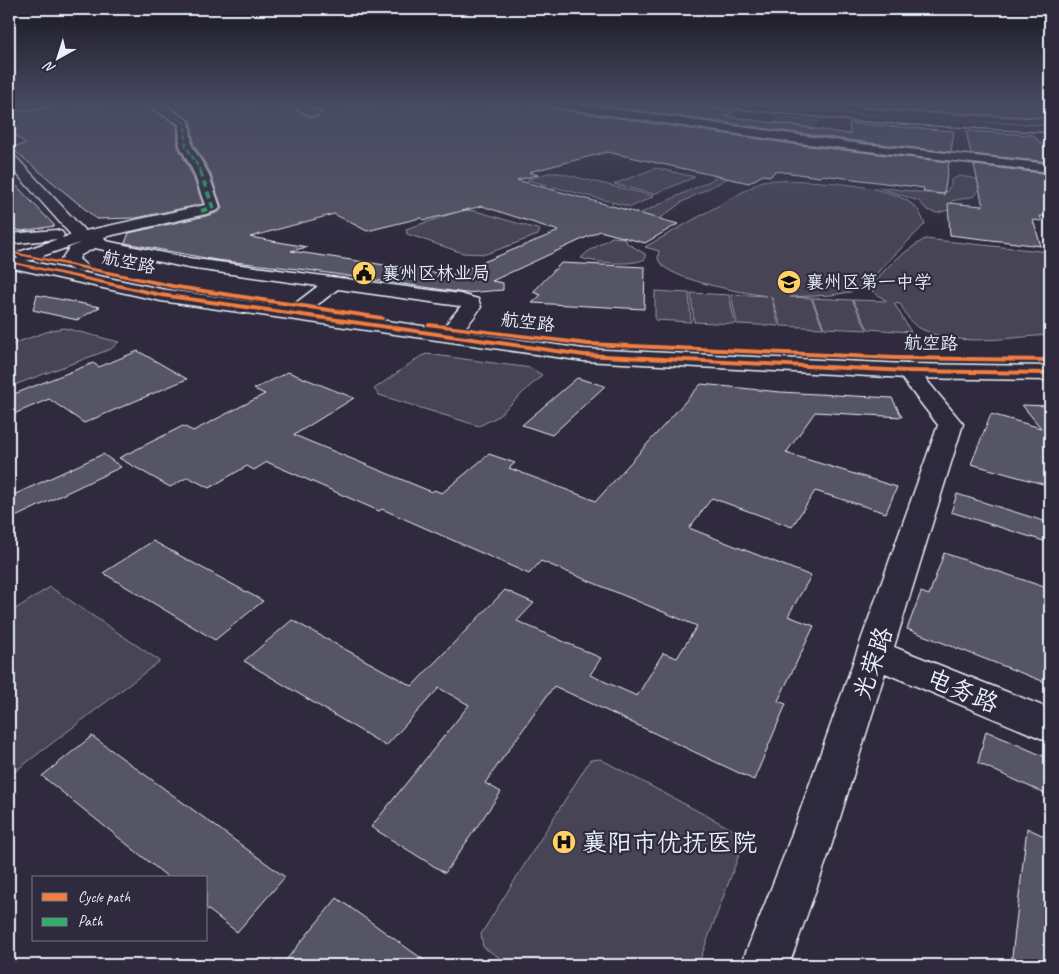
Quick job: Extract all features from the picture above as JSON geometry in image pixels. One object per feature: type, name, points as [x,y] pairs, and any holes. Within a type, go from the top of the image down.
[{"type":"street","points":[[12,256],[213,207],[201,173],[187,148]]},
{"type":"street","points":[[860,148],[946,159],[1050,168]]},
{"type":"street","points":[[9,157],[84,238]]},
{"type":"street","points":[[9,277],[73,272],[70,260],[84,238]]},
{"type":"street","points":[[9,239],[84,238],[108,247],[188,263],[471,303],[471,307],[453,328]]},
{"type":"street","name":"航空路","points":[[12,256],[161,295],[584,355],[908,371],[1050,373]]},
{"type":"street","name":"航空路","points":[[73,272],[453,328],[588,344],[896,358],[1050,360]]},
{"type":"street","points":[[302,306],[334,283]]},
{"type":"street","name":"光荣路","points":[[765,965],[807,853],[951,424],[908,371]]},
{"type":"street","name":"电务路","points":[[875,654],[1050,726]]},
{"type":"shaded area","points":[[656,168],[695,177],[654,194],[614,184]]},
{"type":"shaded area","points":[[548,173],[559,173],[654,196],[631,207],[527,180]]},
{"type":"shaded area","points":[[720,173],[738,173],[682,202],[662,217],[650,222],[639,214],[712,180]]},
{"type":"shaded area","points":[[959,176],[979,181],[978,191],[975,196],[952,201],[949,210],[937,213],[927,210],[919,201],[877,187],[944,195],[951,185],[951,180]]},
{"type":"shaded area","points":[[762,181],[809,181],[872,188],[907,201],[918,210],[925,224],[867,283],[850,292],[790,297],[811,298],[823,328],[781,326],[771,296],[779,326],[737,324],[731,294],[767,296],[707,284],[674,273],[663,266],[658,258],[659,251],[645,247]]},
{"type":"shaded area","points":[[463,210],[476,211],[540,230],[538,235],[486,254],[463,253],[407,234],[406,229]]},
{"type":"shaded area","points":[[612,237],[624,238],[627,243],[645,254],[645,259],[614,263],[581,258]]},
{"type":"shaded area","points":[[925,239],[1050,252],[1050,335],[982,340],[947,337],[931,333],[916,326],[909,319],[900,304],[894,303],[911,332],[868,329],[853,300],[887,301],[872,291],[875,284],[886,269]]},
{"type":"shaded area","points":[[655,291],[689,293],[691,322],[655,320]]},
{"type":"shaded area","points":[[691,293],[729,295],[735,324],[694,322]]},
{"type":"shaded area","points":[[812,298],[852,300],[867,330],[824,328]]},
{"type":"shaded area","points":[[64,328],[119,342],[111,349],[9,387],[9,345],[52,330]]},
{"type":"shaded area","points":[[427,354],[531,368],[542,375],[497,417],[479,426],[379,395],[374,389],[421,356]]},
{"type":"shaded area","points":[[50,587],[160,661],[9,776],[9,613]]},
{"type":"shaded area","points":[[600,759],[739,833],[743,844],[698,965],[511,965],[483,947],[481,934],[590,760]]},
{"type":"building","points":[[12,148],[179,148],[192,174],[203,204],[136,218],[97,219]]},
{"type":"building","points":[[196,148],[829,148],[949,162],[944,194],[923,192],[924,188],[775,171],[771,176],[763,175],[749,183],[607,152],[529,172],[538,175],[517,180],[678,224],[645,243],[600,231],[492,281],[503,283],[503,290],[465,293],[307,270],[216,260],[125,243],[129,233],[219,212],[222,208],[210,172]],"holes":[[[482,206],[559,231],[452,275],[291,251],[307,247],[250,237],[334,214],[367,231],[420,218],[425,220]]]},
{"type":"building","points":[[919,148],[952,148],[951,152]]},
{"type":"building","points":[[970,148],[1050,148],[1050,162],[971,154]]},
{"type":"building","points":[[974,165],[1050,174],[1050,217],[1040,216],[1042,221],[1033,220],[1041,246],[950,235],[948,203],[983,206]]},
{"type":"building","points":[[9,178],[55,226],[22,231],[9,228]]},
{"type":"building","points":[[561,263],[645,267],[644,309],[532,303],[541,295],[533,292]]},
{"type":"building","points":[[37,295],[100,307],[77,320],[33,310]]},
{"type":"building","points":[[138,351],[187,379],[84,423],[49,399],[9,416],[9,396],[93,363],[99,367]]},
{"type":"building","points":[[288,372],[354,398],[294,435],[432,492],[434,490],[442,493],[489,454],[515,463],[509,468],[596,501],[701,384],[780,392],[892,398],[902,417],[815,412],[786,453],[897,487],[886,513],[815,491],[792,527],[712,498],[689,528],[811,576],[788,616],[814,626],[778,701],[786,704],[754,780],[554,686],[485,783],[501,792],[445,873],[371,827],[469,705],[439,688],[386,746],[244,661],[292,620],[412,686],[505,590],[534,603],[517,621],[601,658],[590,675],[637,696],[663,653],[677,658],[697,626],[541,561],[529,574],[382,509],[379,511],[267,462],[254,470],[247,466],[209,488],[188,477],[170,487],[119,458],[183,426],[193,431],[265,394],[254,389]]},
{"type":"building","points":[[577,378],[605,386],[552,435],[522,425]]},
{"type":"building","points":[[1022,405],[1050,406],[1050,486],[971,464],[991,414],[1041,428]]},
{"type":"building","points":[[103,454],[121,467],[9,520],[9,497]]},
{"type":"building","points":[[957,494],[1050,523],[1050,543],[951,512]]},
{"type":"building","points":[[153,541],[263,601],[215,640],[103,573]]},
{"type":"building","points":[[944,553],[1050,589],[1050,684],[907,629],[921,592],[929,595]]},
{"type":"building","points":[[986,731],[1050,759],[1050,796],[978,763]]},
{"type":"building","points":[[92,736],[285,877],[237,932],[208,910],[208,876],[167,876],[42,776]]},
{"type":"building","points":[[1027,828],[1050,839],[1050,965],[1011,965]]},
{"type":"building","points":[[337,898],[431,965],[282,965]]},
{"type":"marked path","points":[[187,148],[201,173],[213,207],[201,211]]},
{"type":"cycle path","points":[[9,252],[177,287],[382,318]]},
{"type":"cycle path","points":[[9,262],[161,295],[584,355],[907,371],[1050,373]]},
{"type":"cycle path","points":[[429,325],[588,344],[896,358],[1050,360]]},
{"type":"place","name":"襄州区林业局","points":[[364,273]]},
{"type":"place","name":"襄州区第一中学","points":[[789,282]]},
{"type":"place","name":"襄阳市优抚医院","points":[[564,842]]}]
